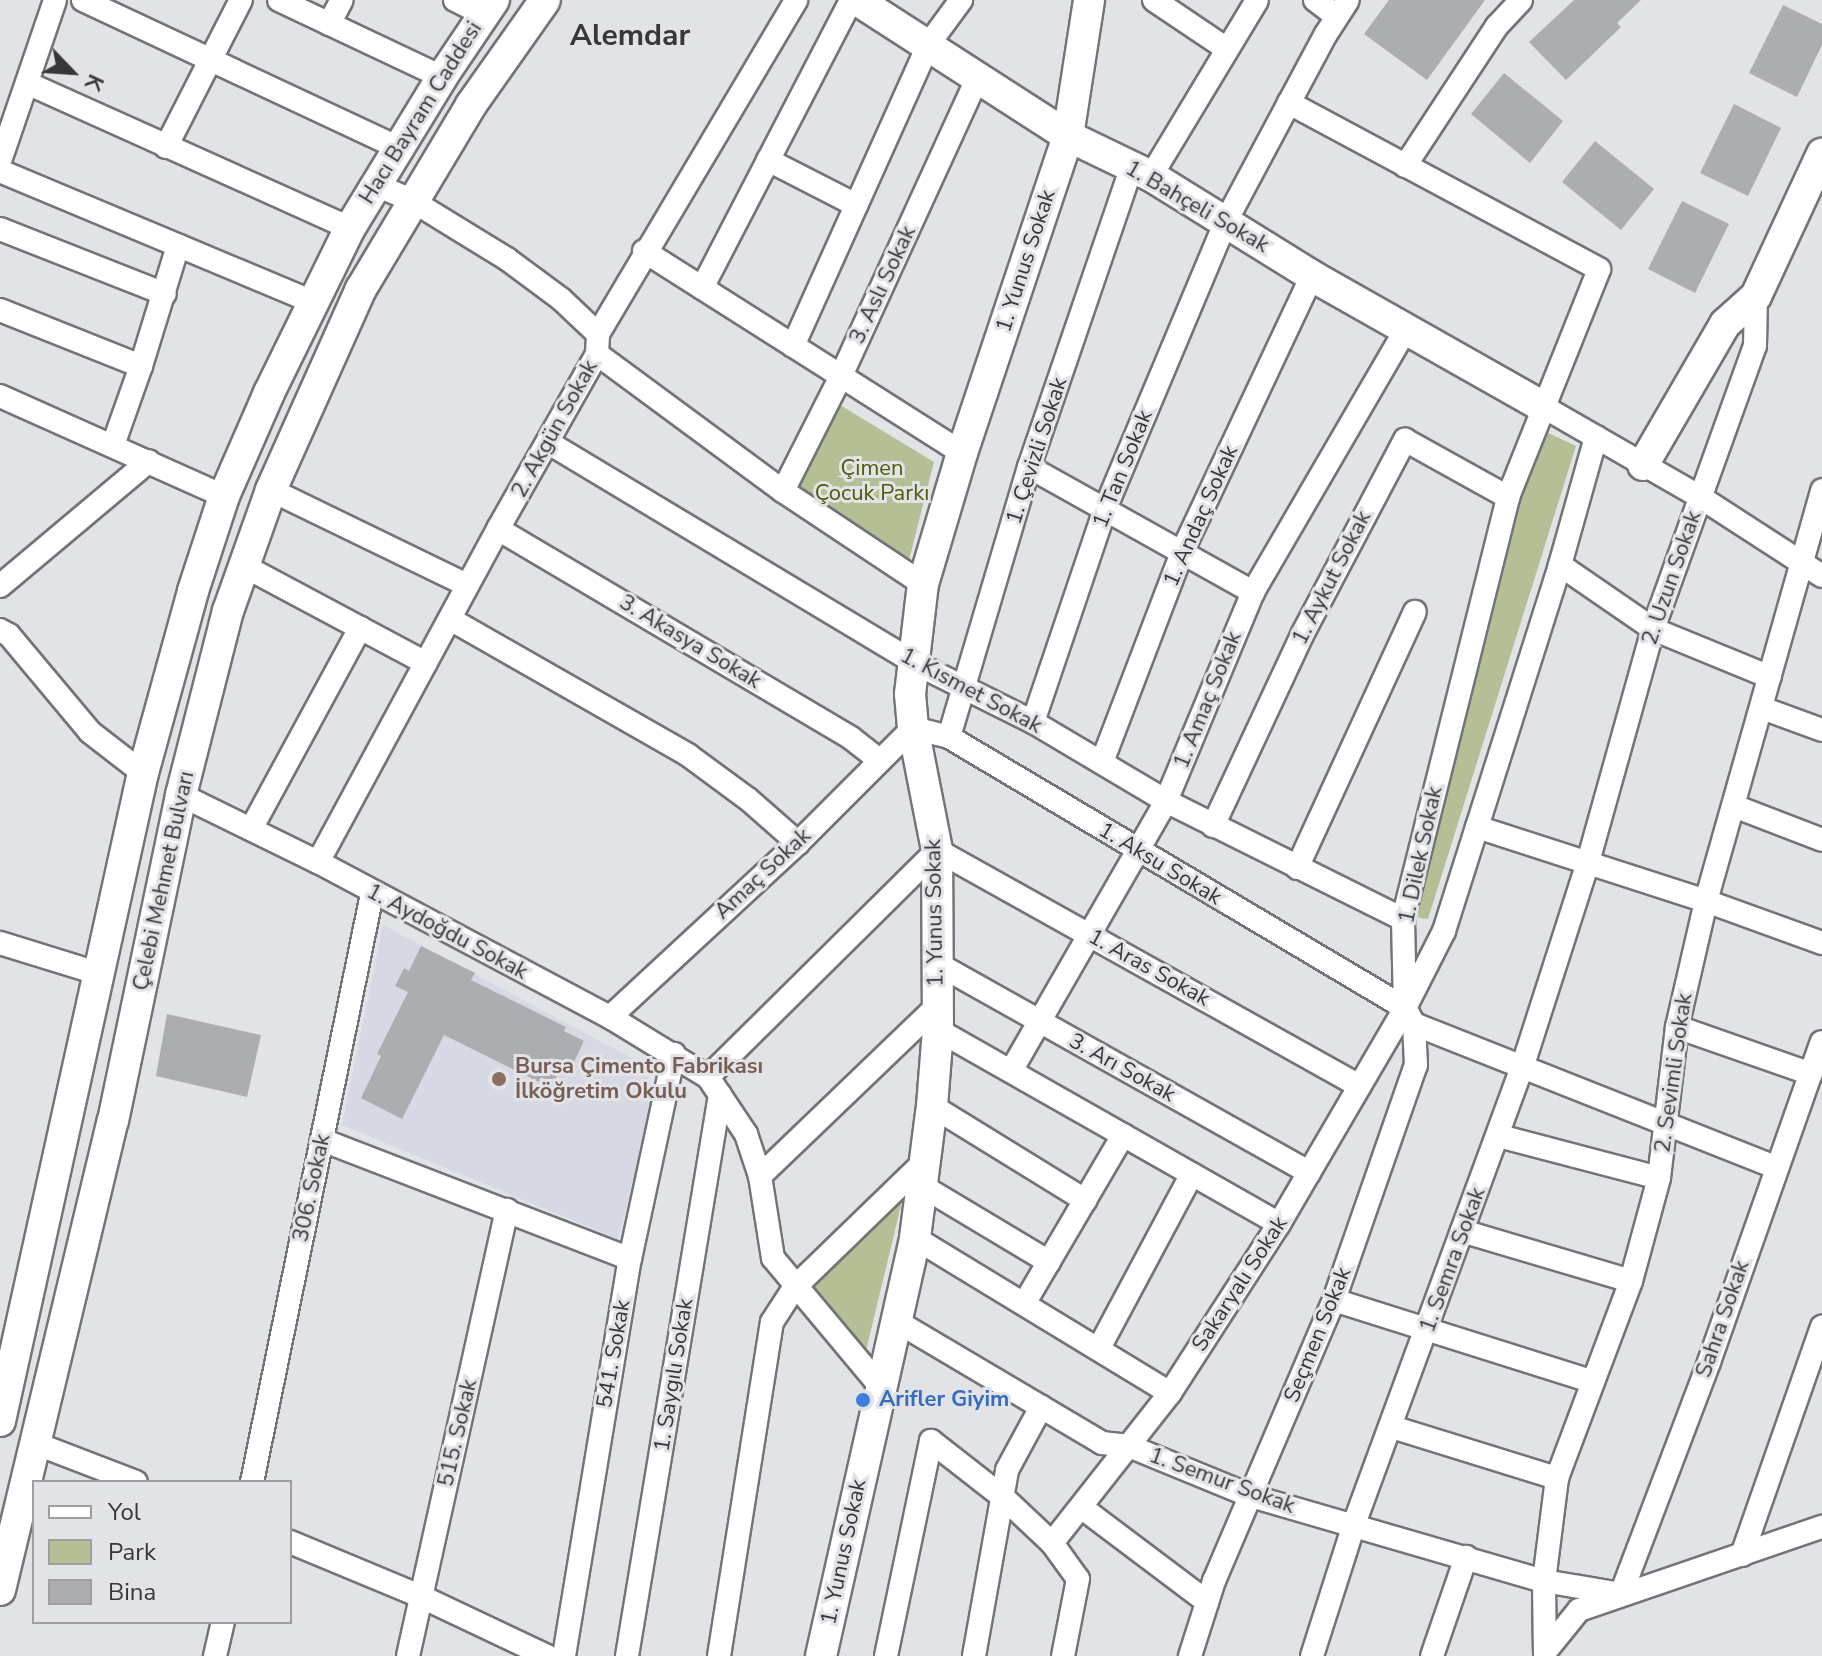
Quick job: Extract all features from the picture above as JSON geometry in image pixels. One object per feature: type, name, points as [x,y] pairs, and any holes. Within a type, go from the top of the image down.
[{"type":"main road","name":"Hacı Bayram Caddesi","points":[[411,200],[471,105],[545,0]]},
{"type":"main road","name":"1. Bahçeli Sokak","points":[[857,0],[1068,136],[1142,171],[1312,276],[1542,406]]},
{"type":"main road","name":"1. Yunus Sokak","points":[[821,1656],[915,1238],[932,1106],[938,1018],[937,850],[913,728],[913,662],[923,584],[962,453],[1068,136],[1089,0]]},
{"type":"main road","name":"Hacı Bayram Caddesi","points":[[350,228],[488,7]]},
{"type":"main road","points":[[1643,465],[1725,324],[1756,296],[1822,154]]},
{"type":"main road","name":"Çelebi Mehmet Bulvarı","points":[[0,1590],[113,1121],[181,795],[228,611],[271,490],[361,289],[411,200]]},
{"type":"main road","name":"Çelebi Mehmet Bulvarı","points":[[0,1421],[143,773],[188,606],[224,496],[350,228]]},
{"type":"street","points":[[0,161],[55,0]]},
{"type":"street","points":[[83,0],[399,148]]},
{"type":"street","points":[[166,147],[241,0]]},
{"type":"street","points":[[279,0],[442,77]]},
{"type":"street","points":[[329,24],[342,0]]},
{"type":"street","points":[[455,0],[488,7]]},
{"type":"street","name":"2. Akgün Sokak","points":[[318,862],[467,585],[549,443],[644,251],[796,0]]},
{"type":"street","points":[[702,288],[851,0]]},
{"type":"street","points":[[793,346],[928,45],[961,0]]},
{"type":"street","points":[[1154,0],[1227,49]]},
{"type":"street","name":"1. Çevizli Sokak","points":[[949,737],[1029,467],[1142,171],[1227,49],[1257,0]]},
{"type":"street","points":[[1315,0],[1342,8]]},
{"type":"street","points":[[1289,103],[1405,166],[1497,26],[1521,0]]},
{"type":"street","name":"1. Tan Sokak","points":[[1033,722],[1105,509],[1226,221],[1342,8]]},
{"type":"street","name":"3. Aslı Sokak","points":[[783,491],[841,376],[978,77]]},
{"type":"street","points":[[27,83],[350,228]]},
{"type":"street","points":[[768,160],[856,205]]},
{"type":"street","name":"1. Dilek Sokak","points":[[1405,166],[1599,269],[1508,497],[1403,919],[1409,1016]]},
{"type":"street","points":[[0,171],[313,302]]},
{"type":"street","points":[[376,185],[411,200],[507,259],[561,299],[598,344],[783,491],[923,584]]},
{"type":"street","points":[[0,229],[165,294]]},
{"type":"street","points":[[113,445],[165,294],[178,246]]},
{"type":"street","points":[[644,251],[962,453]]},
{"type":"street","name":"1. Andaç Sokak","points":[[1102,762],[1182,552],[1312,276]]},
{"type":"street","name":"2. Uzun Sokak","points":[[1588,862],[1653,629],[1755,346],[1756,296]]},
{"type":"street","points":[[0,310],[141,366]]},
{"type":"street","name":"1. Amaç Sokak","points":[[1011,1071],[1166,801],[1253,592],[1406,329]]},
{"type":"street","points":[[0,396],[224,496]]},
{"type":"street","points":[[1542,406],[1700,497],[1822,576]]},
{"type":"street","name":"1. Dilek Sokak","points":[[1409,1016],[1444,931],[1560,565],[1596,437]]},
{"type":"street","name":"1. Aykut Sokak","points":[[1213,826],[1302,635],[1405,440],[1508,497]]},
{"type":"street","name":"1. Kısmet Sokak","points":[[549,443],[913,662],[1033,722],[1213,826],[1403,919]]},
{"type":"street","points":[[0,586],[149,461]]},
{"type":"street","points":[[1029,467],[1253,592]]},
{"type":"street","points":[[271,490],[467,585]]},
{"type":"street","name":"2. Sevimli Sokak","points":[[1545,1654],[1544,1581],[1557,1478],[1631,1281],[1659,1178],[1677,1027],[1706,901],[1822,490]]},
{"type":"street","name":"3. Akasya Sokak","points":[[498,529],[838,730],[879,760]]},
{"type":"street","points":[[1560,565],[1653,629],[1770,677]]},
{"type":"street","points":[[244,566],[426,663]]},
{"type":"street","points":[[1297,868],[1415,612]]},
{"type":"street","points":[[450,619],[688,755],[748,799],[798,843]]},
{"type":"street","points":[[251,829],[360,628]]},
{"type":"street","points":[[0,630],[9,635],[90,732],[143,773]]},
{"type":"street","points":[[1762,708],[1822,730]]},
{"type":"street","name":"Amaç Sokak","points":[[610,1017],[798,843],[913,728]]},
{"type":"street","name":"1. Aksu Sokak","points":[[913,728],[949,737],[1409,1016],[1522,1068],[1776,1167]]},
{"type":"street","name":"1. Aydoğdu Sokak","points":[[181,795],[318,862],[372,894],[610,1017],[674,1054],[714,1086]]},
{"type":"street","points":[[1734,806],[1822,840]]},
{"type":"street","points":[[1477,827],[1706,901],[1822,943]]},
{"type":"street","points":[[880,1386],[794,1288],[773,1258],[760,1176],[746,1134],[714,1086],[937,850]]},
{"type":"street","name":"1. Aras Sokak","points":[[937,850],[1360,1086]]},
{"type":"street","name":"1. Semra Sokak","points":[[1312,1656],[1354,1524],[1499,1136],[1588,862]]},
{"type":"street","name":"306. Sokak","points":[[252,1480],[372,894]]},
{"type":"street","points":[[0,943],[100,974]]},
{"type":"street","name":"3. Arı Sokak","points":[[936,963],[1309,1172]]},
{"type":"street","name":"Sakaryalı Sokak","points":[[1052,1543],[1170,1393],[1279,1224],[1360,1086],[1409,1016]]},
{"type":"street","name":"Seçmen Sokak","points":[[1190,1656],[1207,1602],[1334,1300],[1416,1065],[1409,1016]]},
{"type":"street","points":[[760,1176],[938,1018],[1011,1071],[1279,1224]]},
{"type":"street","points":[[1677,1027],[1811,1074]]},
{"type":"street","name":"Sahra Sokak","points":[[1621,1594],[1709,1362],[1822,1042]]},
{"type":"street","name":"541. Sokak","points":[[564,1656],[630,1259],[674,1054]]},
{"type":"street","name":"1. Saygılı Sokak","points":[[627,1656],[714,1086]]},
{"type":"street","points":[[932,1106],[1085,1200]]},
{"type":"street","points":[[1024,1304],[1123,1135]]},
{"type":"street","points":[[1499,1136],[1659,1178]]},
{"type":"street","points":[[322,1140],[630,1259]]},
{"type":"street","points":[[719,1656],[772,1322],[794,1288],[924,1173],[1049,1262]]},
{"type":"street","points":[[1099,1348],[1192,1174]]},
{"type":"street","name":"515. Sokak","points":[[408,1656],[507,1210]]},
{"type":"street","points":[[1462,1231],[1631,1281]]},
{"type":"street","points":[[915,1238],[1170,1393]]},
{"type":"street","points":[[1334,1300],[1591,1381]]},
{"type":"street","name":"1. Semur Sokak","points":[[896,1321],[1102,1443],[1129,1446],[1251,1496],[1544,1581],[1621,1594]]},
{"type":"street","points":[[1742,1555],[1815,1364],[1822,1327]]},
{"type":"street","points":[[974,1656],[1007,1470],[1041,1407]]},
{"type":"street","points":[[1392,1427],[1557,1478]]},
{"type":"street","points":[[886,1656],[931,1441],[1004,1498],[1052,1543],[1078,1579],[1063,1656]]},
{"type":"street","points":[[37,1444],[131,1480]]},
{"type":"street","points":[[1081,1507],[1207,1602]]},
{"type":"street","points":[[1545,1654],[1579,1610],[1822,1527]]},
{"type":"street","points":[[292,1543],[422,1597],[547,1656]]},
{"type":"street","points":[[1432,1656],[1466,1557]]},
{"type":"street","points":[[215,1656],[223,1624]]},
{"type":"shaded area","name":"Bursa Çimento Fabrikası İlköğretim Okulu","points":[[383,925],[641,1063],[655,1094],[618,1239],[342,1125]]},
{"type":"green space","name":"Çimen Çocuk Parkı","points":[[840,405],[934,462],[909,560],[796,487]]},
{"type":"green space","points":[[1542,430],[1576,446],[1428,919],[1419,918],[1416,903],[1495,574]]},
{"type":"green space","points":[[903,1197],[865,1355],[810,1292]]},
{"type":"building","points":[[1389,0],[1485,0],[1427,80],[1364,34]]},
{"type":"building","points":[[1574,0],[1641,0],[1617,23],[1621,27],[1566,80],[1529,42]]},
{"type":"building","points":[[1783,5],[1822,24],[1822,45],[1797,97],[1749,73]]},
{"type":"building","points":[[1504,73],[1563,121],[1530,163],[1471,114]]},
{"type":"building","points":[[1734,104],[1781,128],[1748,196],[1700,173]]},
{"type":"building","points":[[1595,141],[1654,189],[1621,230],[1562,182]]},
{"type":"building","points":[[1682,201],[1729,224],[1695,293],[1648,269]]},
{"type":"building","points":[[421,946],[475,973],[471,980],[566,1027],[564,1031],[584,1041],[574,1062],[566,1058],[553,1084],[541,1077],[539,1082],[444,1035],[402,1119],[361,1098],[381,1056],[377,1054],[408,992],[395,986],[404,968],[409,971]]},
{"type":"building","points":[[167,1014],[261,1035],[247,1097],[156,1076]]},
{"type":"place","name":"Bursa Çimento Fabrikası İlköğretim Okulu","points":[[499,1079]]},
{"type":"place","name":"Arifler Giyim","points":[[863,1400]]},
{"type":"district","name":"Alemdar","points":[[630,36]]}]
